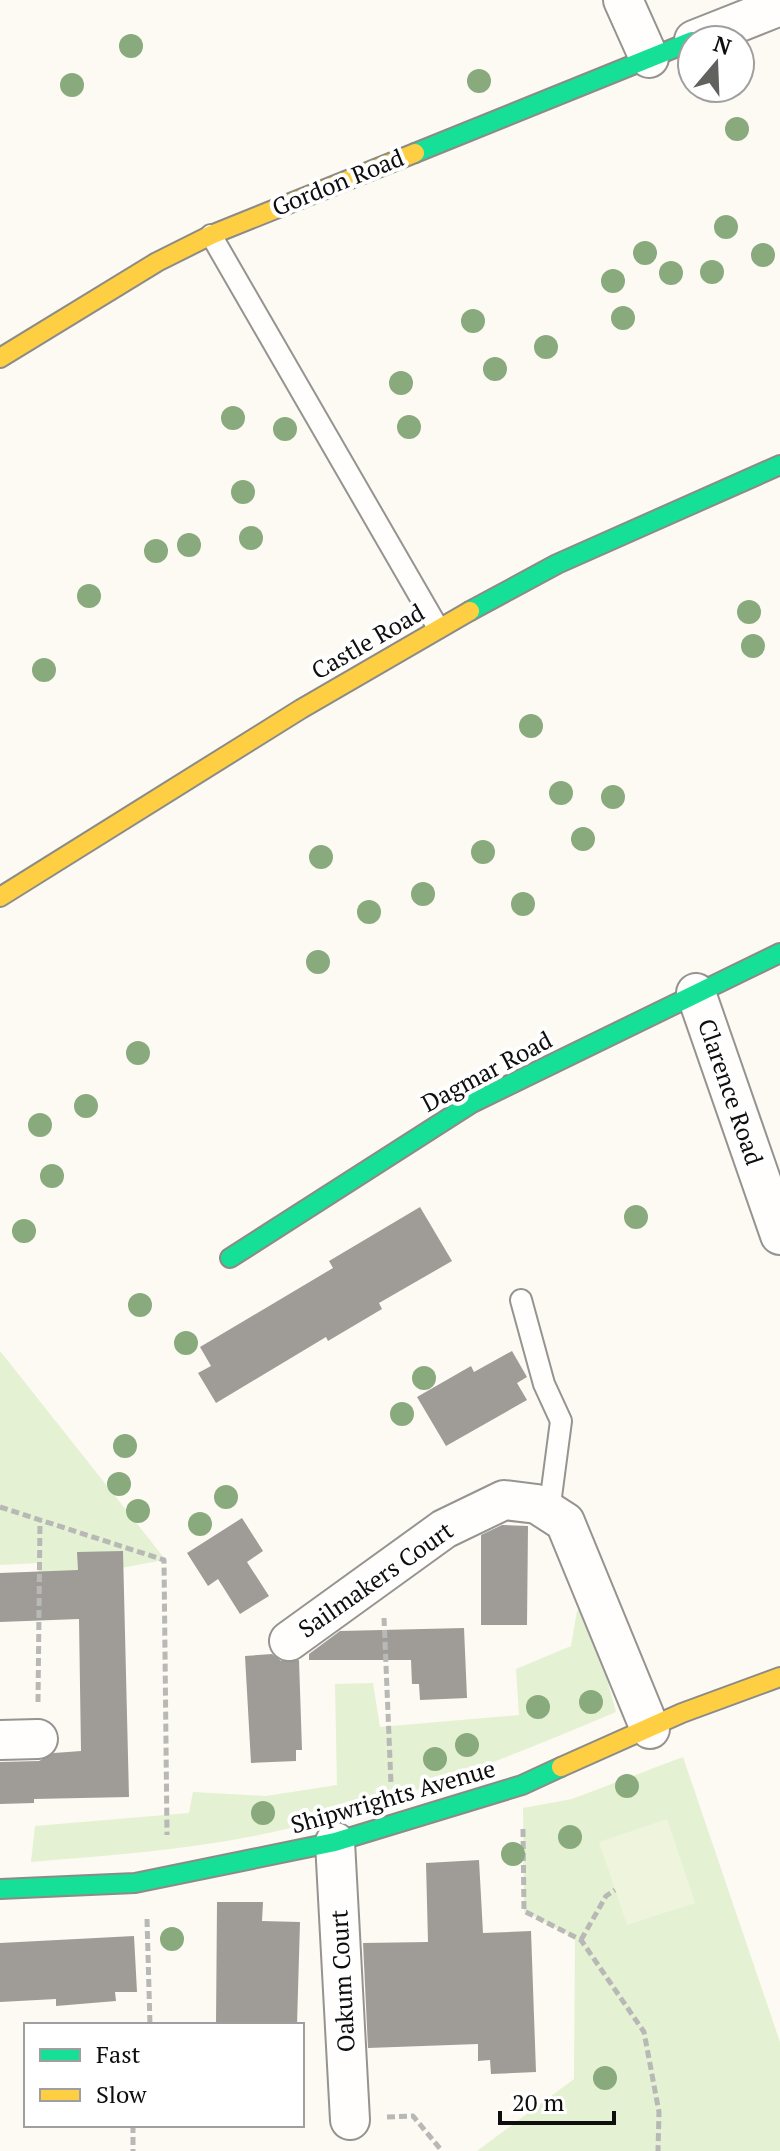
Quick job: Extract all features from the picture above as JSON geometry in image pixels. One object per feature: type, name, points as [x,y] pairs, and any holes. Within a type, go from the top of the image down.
[{"type":"street","points":[[623,0],[649,58]]},
{"type":"street","name":"Gordon Road","points":[[734,24],[780,6]]},
{"type":"street","name":"Gordon Road","points":[[0,358],[157,262],[211,235],[676,47]]},
{"type":"street","name":"Castle Road","points":[[0,897],[301,709],[438,628],[557,564],[780,465]]},
{"type":"street","name":"Dagmar Road","points":[[230,1258],[472,1103],[780,953]]},
{"type":"street","name":"Clarence Road","points":[[696,993],[780,1235]]},
{"type":"street","name":"Sailmakers Court","points":[[289,1641],[444,1529],[504,1500],[537,1504],[549,1512]]},
{"type":"street","points":[[549,1512],[565,1522],[650,1729]]},
{"type":"street","name":"Shipwrights Avenue","points":[[0,1889],[135,1883],[335,1842],[522,1785],[682,1713],[780,1677]]},
{"type":"street","points":[[0,1740],[38,1739]]},
{"type":"street","name":"Oakum Court","points":[[335,1842],[350,2119]]},
{"type":"lane","points":[[211,235],[438,628]]},
{"type":"lane","points":[[521,1300],[544,1384],[561,1421],[549,1512]]},
{"type":"path","points":[[0,1507],[164,1560],[168,1876]]},
{"type":"path","points":[[38,1739],[40,1521]]},
{"type":"path","points":[[382,1573],[393,1825]]},
{"type":"path","points":[[522,1785],[524,1911],[581,1940],[644,2032],[659,2112],[658,2151]]},
{"type":"path","points":[[581,1940],[606,1896],[615,1890]]},
{"type":"path","points":[[147,1906],[150,2023]]},
{"type":"path","points":[[350,2119],[413,2116],[442,2151]]},
{"type":"path","points":[[133,2127],[133,2151]]},
{"type":"green space","points":[[0,1351],[164,1560],[72,1577],[38,1575],[38,1563],[0,1565]]},
{"type":"green space","points":[[587,1607],[616,1712],[455,1776],[290,1828],[194,1846],[31,1862],[35,1826],[189,1813],[193,1792],[266,1796],[337,1785],[335,1684],[373,1683],[380,1727],[519,1715],[516,1669],[571,1646],[577,1611]]},
{"type":"green space","points":[[683,1757],[780,2042],[780,2151],[477,2151],[574,2079],[575,1938],[524,1911],[523,1808],[572,1799]]},
{"type":"green space","points":[[667,1819],[695,1903],[627,1925],[599,1842]]},
{"type":"building","points":[[420,1207],[452,1261],[379,1303],[382,1309],[328,1341],[326,1337],[216,1403],[198,1373],[211,1366],[200,1347],[333,1268],[329,1261]]},
{"type":"building","points":[[512,1351],[527,1377],[517,1383],[527,1400],[446,1446],[417,1397],[471,1366],[474,1372]]},
{"type":"building","points":[[242,1518],[263,1551],[247,1562],[269,1596],[240,1614],[218,1579],[208,1586],[187,1553]]},
{"type":"building","points":[[502,1525],[528,1526],[527,1625],[481,1625],[481,1535]]},
{"type":"building","points":[[123,1551],[129,1797],[34,1799],[34,1803],[0,1804],[0,1762],[39,1761],[54,1753],[81,1751],[79,1619],[0,1622],[0,1573],[78,1570],[77,1552]]},
{"type":"building","points":[[464,1628],[467,1698],[420,1700],[419,1684],[412,1684],[411,1660],[309,1660],[309,1654],[340,1631]]},
{"type":"building","points":[[272,1654],[281,1661],[299,1660],[302,1750],[296,1750],[296,1761],[251,1763],[245,1656]]},
{"type":"building","points":[[479,1860],[483,1933],[531,1931],[536,2072],[491,2074],[490,2060],[478,2061],[478,2044],[368,2048],[363,1943],[428,1942],[426,1863]]},
{"type":"building","points":[[217,1902],[263,1902],[262,1921],[300,1922],[297,2023],[216,2023]]},
{"type":"building","points":[[134,1936],[137,1992],[115,1992],[116,2001],[56,2006],[56,1999],[0,2002],[0,1943]]},
{"type":"traffic: fast","points":[[415,153],[676,47]]},
{"type":"traffic: fast","points":[[470,611],[557,564],[780,465]]},
{"type":"traffic: fast","points":[[230,1258],[472,1103],[780,953]]},
{"type":"traffic: fast","points":[[0,1889],[135,1883],[335,1842],[522,1785],[561,1767]]},
{"type":"traffic: slow","points":[[0,358],[157,262],[211,235],[415,153]]},
{"type":"traffic: slow","points":[[0,897],[301,709],[470,611]]},
{"type":"traffic: slow","points":[[561,1767],[682,1713],[780,1677]]}]
